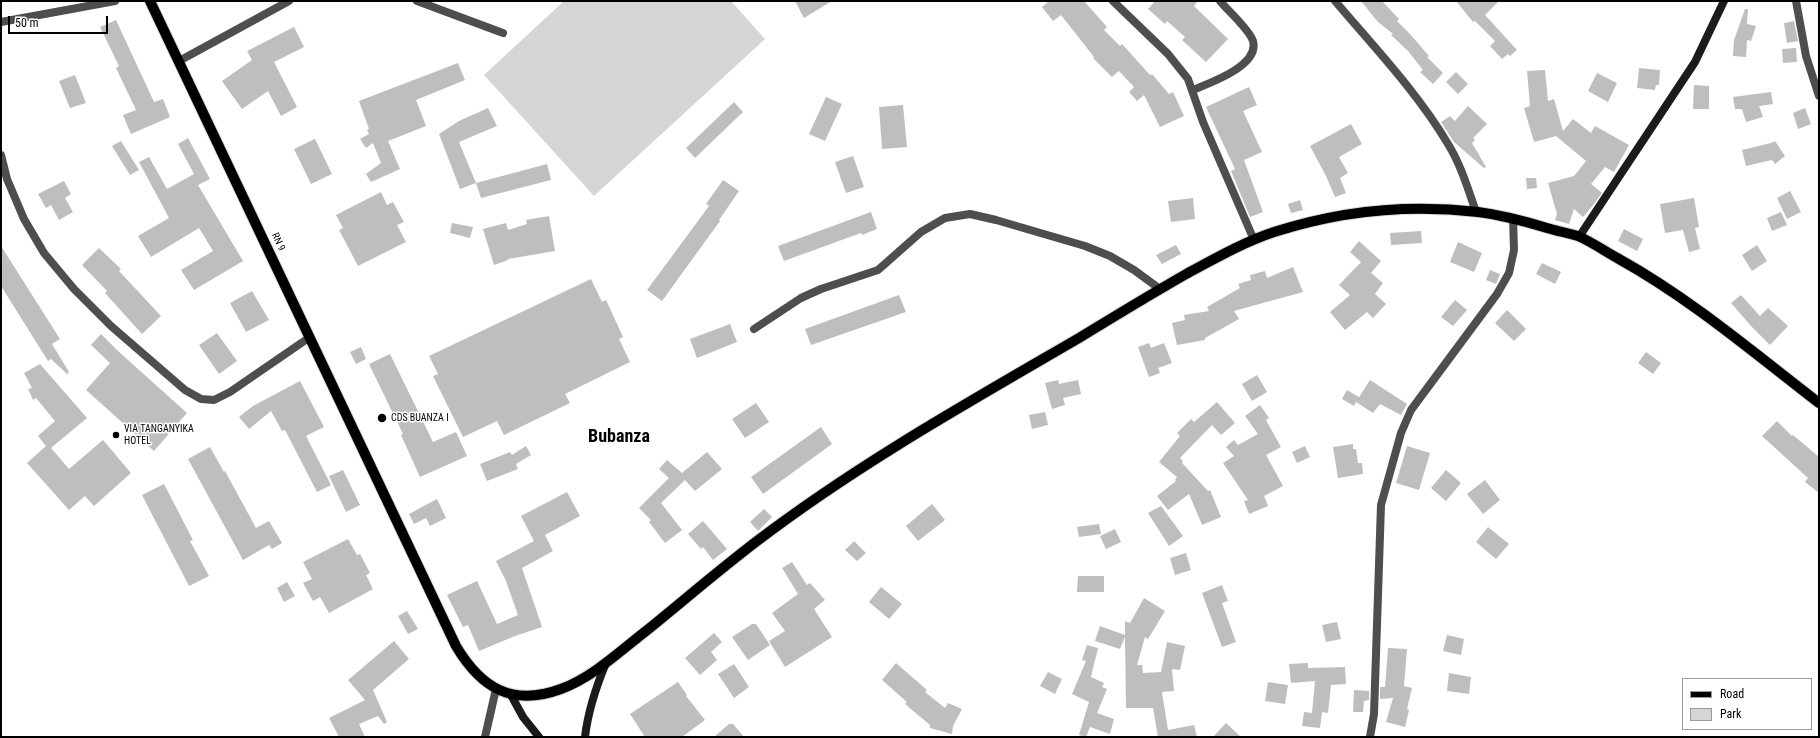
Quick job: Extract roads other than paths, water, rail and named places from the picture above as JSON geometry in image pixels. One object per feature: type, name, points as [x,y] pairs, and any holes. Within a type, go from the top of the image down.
[{"type":"main road","name":"RN 9","points":[[150,1],[456,646],[466,664],[480,678],[496,689],[511,695],[529,696],[561,688],[606,663],[803,506],[902,442],[1160,289],[1230,250],[1272,233],[1312,221],[1364,212],[1421,208],[1476,212],[1513,218],[1579,237],[1638,270],[1676,294],[1819,403]]},
{"type":"street","points":[[1,22],[115,1]]},
{"type":"street","points":[[179,61],[289,1]]},
{"type":"street","points":[[417,1],[503,33]]},
{"type":"street","points":[[1113,1],[1168,54],[1188,79],[1203,122],[1254,240]]},
{"type":"street","points":[[1193,90],[1232,73],[1246,61],[1252,51],[1253,42],[1248,33],[1220,1]]},
{"type":"street","points":[[1335,1],[1430,116],[1449,145],[1476,212]]},
{"type":"street","points":[[1579,237],[1695,62],[1724,1]]},
{"type":"street","points":[[1796,1],[1806,56],[1819,96]]},
{"type":"street","points":[[1,155],[7,179],[24,219],[44,253],[74,289],[111,326],[185,390],[200,399],[214,400],[230,392],[310,337]]},
{"type":"street","points":[[754,329],[801,298],[821,289],[878,270],[921,232],[945,218],[970,214],[1086,246],[1110,256],[1134,270],[1160,289]]},
{"type":"street","points":[[1370,737],[1374,714],[1381,505],[1400,433],[1411,410],[1478,321],[1497,294],[1509,273],[1514,250],[1513,218]]},
{"type":"street","points":[[585,737],[594,692],[606,663]]},
{"type":"street","points":[[485,737],[496,689]]},
{"type":"street","points":[[511,695],[523,717],[539,737]]},
{"type":"place","name":"CDS BUANZA I","points":[[382,418]]},
{"type":"place","name":"VIA TANGANYIKA HOTEL","points":[[116,435]]},
{"type":"district","name":"Bubanza","points":[[619,437]]}]
